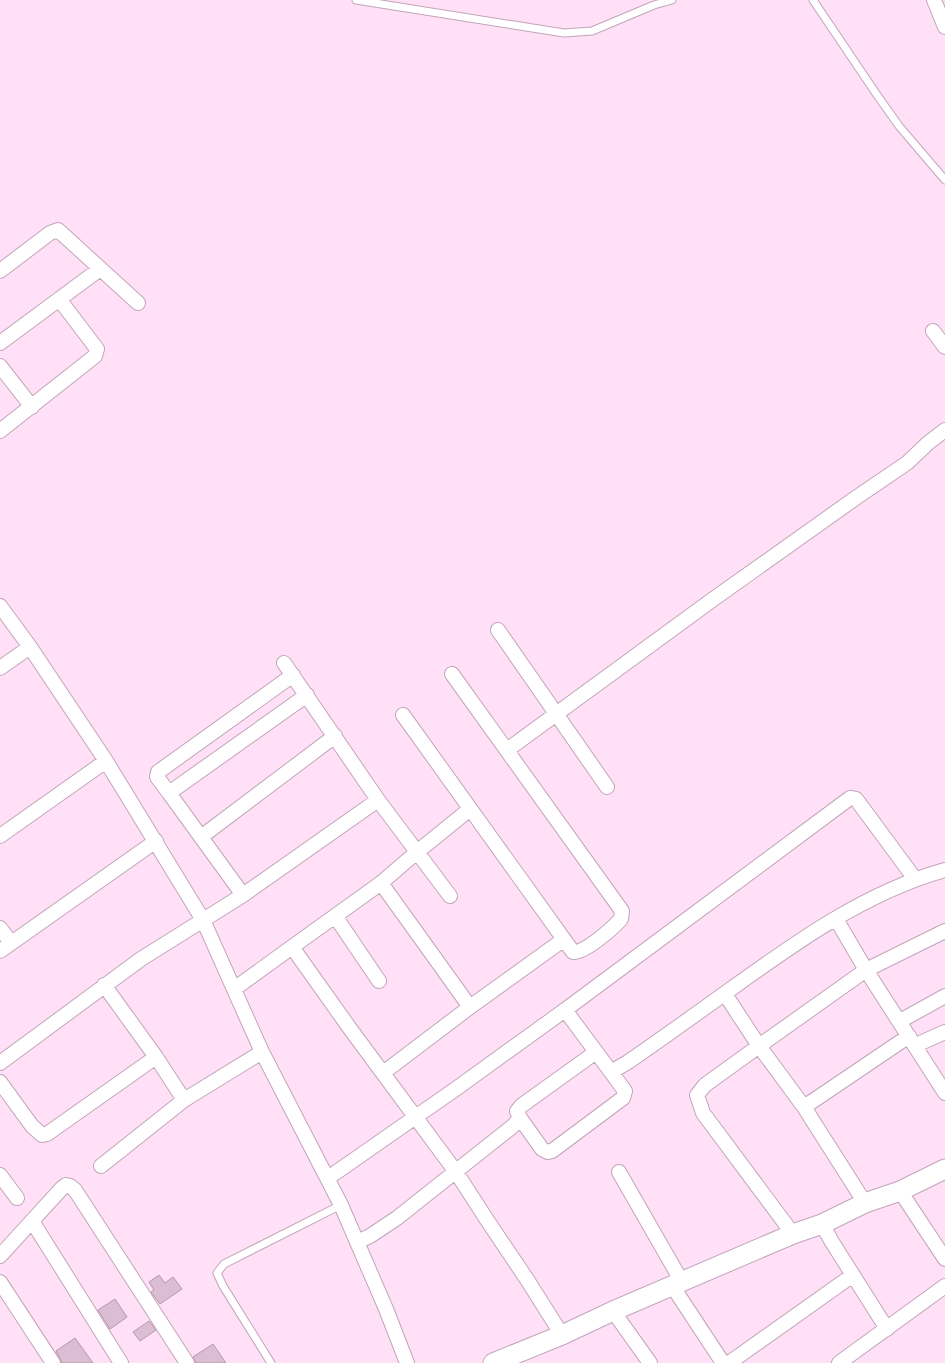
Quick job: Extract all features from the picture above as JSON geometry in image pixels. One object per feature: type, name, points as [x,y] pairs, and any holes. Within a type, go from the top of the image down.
[{"type":"street","points":[[934,0],[945,28]]},
{"type":"street","points":[[0,271],[50,233],[58,230],[138,304]]},
{"type":"street","points":[[0,343],[100,269]]},
{"type":"street","points":[[0,431],[92,360],[97,353],[97,349],[59,299]]},
{"type":"street","points":[[933,331],[945,347]]},
{"type":"street","points":[[0,366],[32,407]]},
{"type":"street","points":[[507,750],[849,502],[907,463],[928,442],[945,430]]},
{"type":"street","points":[[0,606],[30,647],[106,761],[203,920],[262,1052],[341,1205],[407,1363]]},
{"type":"street","points":[[498,630],[607,787]]},
{"type":"street","points":[[0,668],[30,647]]},
{"type":"street","points":[[284,663],[378,800],[450,896]]},
{"type":"street","points":[[403,716],[573,952],[581,951],[616,924],[621,919],[622,911],[452,674]]},
{"type":"street","points":[[243,895],[157,777],[158,772],[293,675]]},
{"type":"street","points":[[169,793],[307,695]]},
{"type":"street","points":[[202,837],[335,736]]},
{"type":"street","points":[[0,836],[106,761]]},
{"type":"street","points":[[328,1178],[416,1118],[565,1010],[850,798],[854,797],[861,805],[915,879]]},
{"type":"street","points":[[0,1063],[141,958],[243,895],[378,800]]},
{"type":"street","points":[[234,989],[381,882],[470,809]]},
{"type":"street","points":[[0,928],[6,947],[156,841]]},
{"type":"street","points":[[611,1072],[778,955],[836,919],[915,879],[945,870]]},
{"type":"street","points":[[381,882],[470,1007]]},
{"type":"street","points":[[335,916],[378,981]]},
{"type":"street","points":[[836,919],[866,970],[945,1092]]},
{"type":"street","points":[[792,1234],[703,1113],[698,1103],[697,1095],[705,1085],[866,970],[945,931]]},
{"type":"street","points":[[383,1073],[563,940]]},
{"type":"street","points":[[292,946],[345,1022],[456,1172],[562,1335]]},
{"type":"street","points":[[104,985],[156,1057],[184,1100]]},
{"type":"street","points":[[724,994],[804,1107],[864,1203]]},
{"type":"street","points":[[900,1021],[945,996]]},
{"type":"street","points":[[565,1010],[625,1091],[623,1098],[552,1151],[548,1152],[542,1149],[517,1111],[521,1106],[596,1052]]},
{"type":"street","points":[[804,1107],[912,1041],[945,1032]]},
{"type":"street","points":[[102,1166],[184,1100],[262,1052]]},
{"type":"street","points":[[0,1082],[32,1126],[42,1135],[47,1134],[156,1057]]},
{"type":"street","points":[[357,1242],[398,1218],[514,1126],[520,1118]]},
{"type":"street","points":[[493,1363],[562,1335],[792,1234],[822,1224],[864,1203],[900,1191],[945,1169]]},
{"type":"street","points":[[619,1172],[722,1363]]},
{"type":"street","points":[[0,1175],[17,1198]]},
{"type":"street","points":[[0,1256],[62,1188],[66,1185],[73,1188],[187,1363]]},
{"type":"street","points":[[900,1191],[945,1259]]},
{"type":"street","points":[[32,1221],[121,1363]]},
{"type":"street","points":[[822,1224],[887,1329]]},
{"type":"street","points":[[729,1363],[853,1275]]},
{"type":"street","points":[[0,1282],[53,1363]]},
{"type":"street","points":[[838,1363],[945,1286]]},
{"type":"street","points":[[613,1311],[650,1363]]},
{"type":"lane","points":[[356,0],[564,32],[579,32],[592,31],[654,5],[672,0]]},
{"type":"lane","points":[[813,0],[899,126],[945,180]]},
{"type":"lane","points":[[271,1363],[223,1286],[217,1273],[224,1264],[341,1205]]},
{"type":"building","points":[[159,1275],[165,1283],[173,1277],[182,1289],[160,1304],[151,1292],[154,1290],[149,1282]]},
{"type":"building","points":[[115,1299],[127,1317],[110,1329],[98,1310]]},
{"type":"building","points":[[149,1321],[156,1330],[140,1341],[133,1332]]},
{"type":"building","points":[[75,1338],[93,1363],[62,1363],[56,1351]]},
{"type":"building","points":[[213,1344],[226,1363],[196,1363],[193,1357]]}]
